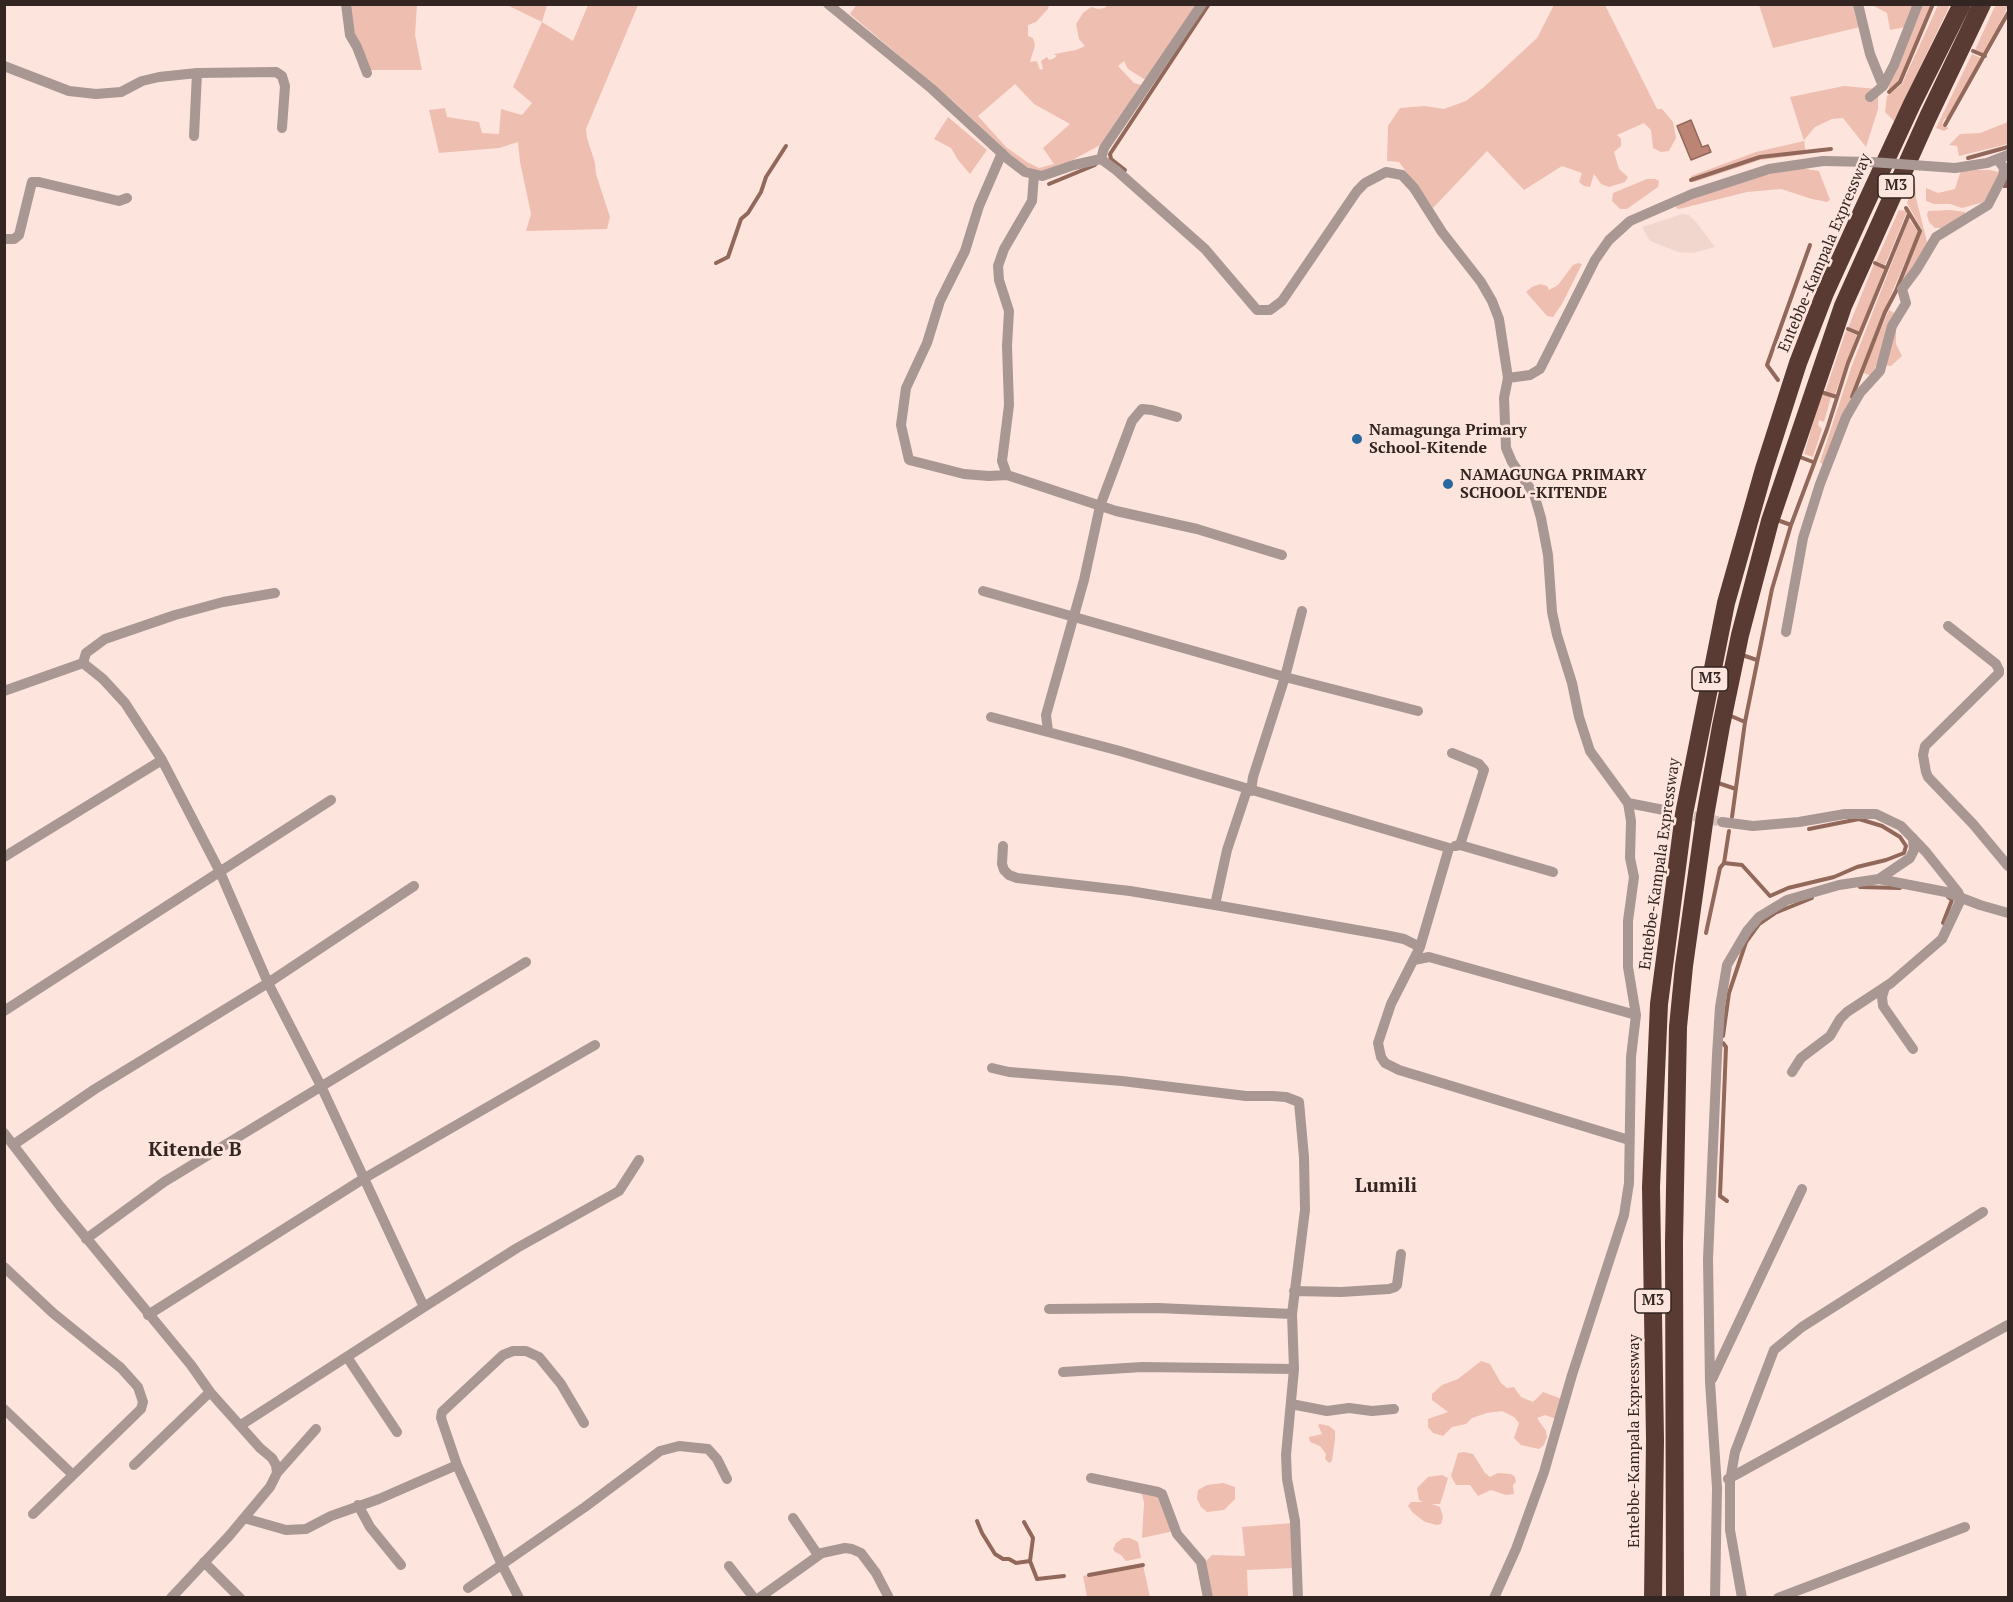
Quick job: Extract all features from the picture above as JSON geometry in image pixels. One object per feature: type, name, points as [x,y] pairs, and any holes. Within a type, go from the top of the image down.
[{"type":"highway","name":"Entebbe-Kampala Expressway","points":[[1653,1598],[1655,1440],[1651,1187],[1659,1004],[1684,814],[1726,603],[1764,469],[1798,363],[1866,204],[1912,104],[1962,4]]},
{"type":"highway","name":"M3","points":[[1675,1598],[1674,1242],[1678,1027],[1700,850],[1721,726],[1740,635],[1770,521],[1839,316],[1928,117],[1982,4]]},
{"type":"street","points":[[346,4],[350,35],[367,73]]},
{"type":"street","points":[[828,4],[932,89],[1025,172],[1034,175],[1049,174],[1101,159],[1205,249],[1254,308],[1261,311],[1274,308],[1282,301],[1357,191],[1365,183],[1386,172],[1402,175],[1414,188],[1492,301],[1498,319],[1508,378],[1504,398],[1506,448],[1512,462],[1534,494],[1544,527],[1552,612],[1590,751],[1628,803],[1630,858],[1634,877],[1628,921],[1628,967],[1636,1015],[1631,1057],[1629,1183],[1624,1215],[1572,1375],[1544,1472],[1516,1549],[1494,1598]]},
{"type":"street","points":[[1101,159],[1104,148],[1202,4]]},
{"type":"street","points":[[1858,4],[1870,54],[1882,86]]},
{"type":"street","points":[[1870,97],[1882,86],[1894,65],[1918,4]]},
{"type":"street","points":[[4,66],[69,91],[96,94],[121,92],[142,81],[159,77],[197,73],[276,72],[282,76],[285,86],[282,128]]},
{"type":"street","points":[[195,136],[197,73]]},
{"type":"street","points":[[1002,153],[979,206],[965,251],[940,301],[927,343],[906,388],[902,425],[909,460],[964,474],[1007,475],[1100,506],[1197,529],[1282,555]]},
{"type":"street","points":[[1508,378],[1530,375],[1540,369],[1595,260],[1609,240],[1630,221],[1692,194],[1769,169],[1823,161],[1955,168],[2003,157],[2003,176],[1988,205],[1936,237],[1902,289],[1905,303],[1892,326],[1880,371],[1860,393],[1846,417],[1820,484],[1803,538],[1786,633]]},
{"type":"street","points":[[1007,475],[1002,461],[1009,405],[1007,346],[1009,311],[999,280],[998,266],[1004,249],[1032,201],[1034,175]]},
{"type":"street","points":[[4,239],[14,239],[19,235],[32,182],[119,201],[127,198]]},
{"type":"street","points":[[1048,731],[1046,715],[1084,580],[1100,506],[1132,421],[1142,409],[1177,417]]},
{"type":"street","points":[[983,591],[1285,677],[1418,711]]},
{"type":"street","points":[[83,663],[86,653],[105,639],[175,615],[223,602],[275,593]]},
{"type":"street","points":[[1215,905],[1227,850],[1285,677],[1302,611]]},
{"type":"street","points":[[1948,626],[1996,664],[1999,674],[1925,746],[1923,756],[1926,772],[2008,866]]},
{"type":"street","points":[[4,692],[83,663]]},
{"type":"street","points":[[83,663],[103,679],[125,703],[162,760],[220,872],[268,983],[321,1086],[424,1307]]},
{"type":"street","points":[[992,717],[1048,731],[1249,790],[1553,872]]},
{"type":"street","points":[[1452,753],[1479,764],[1484,770],[1420,946],[1391,1004],[1378,1043],[1381,1057],[1385,1063],[1400,1070],[1629,1140]]},
{"type":"street","points":[[4,857],[162,760]]},
{"type":"street","points":[[4,1011],[331,800]]},
{"type":"street","points":[[1628,803],[1668,810]]},
{"type":"street","points":[[1722,822],[1753,826],[1799,822],[1845,814],[1876,814],[1900,826],[1958,892],[1961,899],[1941,939],[1885,987],[1847,1012],[1830,1036],[1802,1058],[1792,1072]]},
{"type":"street","points":[[1880,879],[1910,858],[1914,850],[1912,838]]},
{"type":"street","points":[[1003,846],[1004,870],[1017,878],[1130,891],[1215,905],[1385,935],[1404,939],[1420,946]]},
{"type":"street","points":[[1715,1598],[1716,1488],[1710,1382],[1708,1259],[1720,1007],[1727,965],[1759,917],[1787,900],[1839,885],[1880,879],[1946,892],[2008,914]]},
{"type":"street","points":[[13,1145],[95,1089],[268,983],[414,886]]},
{"type":"street","points":[[1414,960],[1429,957],[1636,1015]]},
{"type":"street","points":[[86,1239],[164,1182],[526,962]]},
{"type":"street","points":[[1885,987],[1882,997],[1883,1006],[1913,1049]]},
{"type":"street","points":[[148,1315],[363,1179],[595,1044]]},
{"type":"street","points":[[992,1068],[1009,1072],[1122,1081],[1246,1096],[1272,1095],[1299,1102],[1305,1202],[1292,1314],[1294,1369],[1286,1464],[1295,1521],[1298,1598]]},
{"type":"street","points":[[4,1134],[86,1239],[191,1365],[210,1392],[272,1458],[277,1473]]},
{"type":"street","points":[[241,1425],[517,1248],[619,1191],[639,1160]]},
{"type":"street","points":[[1710,1382],[1802,1189]]},
{"type":"street","points":[[1742,1598],[1730,1530],[1731,1477],[1735,1452],[1774,1350],[1802,1327],[1983,1212]]},
{"type":"street","points":[[1294,1291],[1341,1292],[1395,1287],[1401,1254]]},
{"type":"street","points":[[4,1267],[53,1313],[120,1368],[141,1393],[143,1402],[141,1409],[33,1514]]},
{"type":"street","points":[[1049,1309],[1158,1308],[1292,1314]]},
{"type":"street","points":[[1716,1488],[1731,1477],[2008,1325]]},
{"type":"street","points":[[519,1598],[457,1465],[441,1418],[442,1412],[503,1355],[513,1351],[526,1351],[539,1357],[561,1384],[584,1423]]},
{"type":"street","points":[[347,1357],[396,1432]]},
{"type":"street","points":[[1063,1372],[1142,1367],[1294,1369]]},
{"type":"street","points":[[134,1465],[210,1392]]},
{"type":"street","points":[[1292,1404],[1327,1411],[1349,1408],[1372,1411],[1394,1409]]},
{"type":"street","points":[[4,1408],[72,1474]]},
{"type":"street","points":[[171,1598],[244,1518],[274,1482],[277,1473],[316,1429]]},
{"type":"street","points":[[468,1588],[585,1508],[660,1451],[679,1446],[708,1449],[717,1459],[728,1479]]},
{"type":"street","points":[[244,1518],[275,1527],[306,1529],[358,1505],[379,1499],[457,1465]]},
{"type":"street","points":[[1091,1478],[1162,1494],[1177,1534],[1201,1562],[1208,1598]]},
{"type":"street","points":[[358,1505],[370,1527],[401,1565]]},
{"type":"street","points":[[793,1518],[818,1555]]},
{"type":"street","points":[[1778,1598],[1965,1527]]},
{"type":"street","points":[[759,1598],[818,1555],[845,1548],[861,1553],[876,1573],[889,1598]]},
{"type":"street","points":[[204,1562],[240,1598]]},
{"type":"street","points":[[729,1566],[754,1598]]},
{"type":"shaded area","points":[[857,4],[1049,5],[1036,22],[1028,25],[1028,36],[1033,38],[1035,45],[1030,62],[1037,61],[1040,70],[1043,69],[1041,61],[1047,57],[1049,60],[1053,59],[1057,56],[1054,54],[1085,46],[1079,39],[1076,24],[1083,13],[1091,7],[1105,8],[1108,4],[1196,5],[1147,79],[1128,69],[1124,61],[1118,66],[1134,83],[1141,85],[1100,145],[1058,168],[1047,171],[1036,171],[1022,165],[953,101],[850,14]],"holes":[[[1015,84],[1034,104],[1070,124],[1043,148],[1054,164],[1039,168],[1006,147],[978,116]]]},
{"type":"shaded area","points":[[1996,4],[2008,6],[1985,55],[1975,50]]},
{"type":"shaded area","points":[[349,5],[417,5],[415,35],[422,70],[369,70],[350,24]]},
{"type":"shaded area","points":[[507,5],[547,5],[542,22]]},
{"type":"shaded area","points":[[588,5],[638,5],[586,129],[596,174],[610,217],[607,229],[526,231],[531,214],[518,142],[499,148],[439,153],[429,110],[445,108],[447,117],[479,122],[482,133],[499,134],[501,109],[522,115],[532,103],[513,87],[542,22],[573,41]]},
{"type":"shaded area","points":[[1554,5],[1605,5],[1657,109],[1662,109],[1673,122],[1676,138],[1669,151],[1661,152],[1653,148],[1651,130],[1644,123],[1617,135],[1621,139],[1621,146],[1614,152],[1619,169],[1628,177],[1625,182],[1609,187],[1601,184],[1594,174],[1590,187],[1584,186],[1579,182],[1582,173],[1562,166],[1524,190],[1487,151],[1433,208],[1399,162],[1387,161],[1388,126],[1400,108],[1425,106],[1444,109],[1466,101],[1537,38]]},
{"type":"shaded area","points":[[1759,5],[1854,5],[1860,27],[1773,48]]},
{"type":"shaded area","points":[[1872,5],[1914,5],[1906,27],[1890,30],[1887,13]]},
{"type":"shaded area","points":[[1922,5],[1931,5],[1899,81],[1889,90],[1888,84]]},
{"type":"shaded area","points":[[1938,5],[1950,5],[1894,121],[1885,112],[1887,96],[1902,84]]},
{"type":"shaded area","points":[[1972,54],[1981,58],[1947,118],[1944,119],[1942,125],[1949,128],[1944,131],[1936,128]]},
{"type":"shaded area","points":[[1844,86],[1878,89],[1878,109],[1866,147],[1843,118],[1832,119],[1815,127],[1804,140],[1806,154],[1760,160],[1694,182],[1691,176],[1756,152],[1804,141],[1790,97]]},
{"type":"shaded area","points":[[948,117],[987,150],[970,174],[951,148],[934,139]]},
{"type":"shaded area","points":[[1691,120],[1702,147],[1708,145],[1711,152],[1691,160],[1677,126]]},
{"type":"shaded area","points":[[2008,122],[2008,144],[1959,156],[1957,146],[1949,145],[1960,134],[1980,133]]},
{"type":"shaded area","points":[[1801,168],[1819,171],[1830,200],[1827,202],[1812,199],[1781,189],[1747,192],[1676,208],[1677,205],[1727,185]]},
{"type":"shaded area","points":[[1961,170],[1998,172],[1999,175],[1984,202],[1962,208],[1926,201],[1926,188],[1938,193],[1955,189]]},
{"type":"shaded area","points":[[1647,179],[1659,181],[1658,187],[1627,209],[1620,209],[1612,201],[1613,193]]},
{"type":"shaded area","points":[[1915,182],[1916,198],[1928,246],[1900,287],[1922,230],[1907,203]]},
{"type":"shaded area","points":[[1899,210],[1906,211],[1906,214],[1885,265],[1876,261]]},
{"type":"shaded area","points":[[1928,211],[1965,212],[1965,215],[1941,228],[1935,228],[1929,222]]},
{"type":"shaded area","points":[[1682,214],[1689,215],[1696,222],[1715,247],[1693,253],[1678,252],[1650,241],[1642,227]]},
{"type":"shaded area","points":[[1909,219],[1918,232],[1880,320],[1825,466],[1820,462],[1851,368]]},
{"type":"shaded area","points":[[1582,264],[1562,304],[1553,317],[1547,316],[1526,292],[1540,284],[1547,286],[1549,290],[1558,285],[1573,265]]},
{"type":"shaded area","points":[[1874,264],[1884,269],[1859,332],[1848,328]]},
{"type":"shaded area","points":[[1889,310],[1898,315],[1896,344],[1902,356],[1891,366],[1878,364],[1873,376],[1868,375],[1862,372]]},
{"type":"shaded area","points":[[1846,331],[1857,335],[1835,394],[1825,392]]},
{"type":"shaded area","points":[[1822,393],[1831,397],[1824,422],[1819,420],[1818,425],[1822,429],[1813,457],[1804,454]]},
{"type":"shaded area","points":[[1481,1361],[1490,1364],[1501,1383],[1507,1388],[1514,1387],[1521,1397],[1533,1402],[1543,1392],[1562,1399],[1559,1420],[1545,1415],[1537,1418],[1546,1431],[1547,1437],[1544,1445],[1539,1449],[1521,1445],[1514,1438],[1519,1423],[1514,1417],[1502,1411],[1472,1418],[1466,1424],[1452,1427],[1443,1436],[1433,1433],[1428,1427],[1428,1419],[1448,1412],[1432,1400],[1432,1394],[1442,1385],[1458,1379]]},
{"type":"shaded area","points":[[1318,1425],[1329,1426],[1335,1431],[1332,1461],[1329,1463],[1320,1446],[1310,1442],[1309,1437],[1322,1434]]},
{"type":"shaded area","points":[[1458,1453],[1473,1454],[1490,1477],[1498,1473],[1511,1474],[1515,1477],[1514,1494],[1506,1495],[1491,1490],[1478,1496],[1470,1485],[1456,1485],[1451,1476]]},
{"type":"shaded area","points":[[1442,1475],[1448,1478],[1440,1504],[1432,1504],[1440,1507],[1443,1517],[1441,1524],[1437,1525],[1425,1522],[1408,1506],[1411,1502],[1423,1502],[1419,1500],[1417,1488],[1428,1477]]},
{"type":"shaded area","points":[[1223,1483],[1235,1487],[1235,1499],[1224,1510],[1207,1512],[1197,1499],[1198,1490],[1207,1485]]},
{"type":"shaded area","points":[[1141,1490],[1156,1493],[1174,1531],[1142,1538],[1144,1503]]},
{"type":"shaded area","points":[[1292,1523],[1294,1568],[1247,1570],[1248,1597],[1211,1597],[1204,1563],[1212,1555],[1245,1556],[1242,1527]]},
{"type":"shaded area","points":[[1123,1538],[1130,1538],[1138,1542],[1141,1558],[1126,1561],[1115,1552],[1113,1549],[1116,1543]]},
{"type":"shaded area","points":[[1143,1565],[1150,1597],[1087,1597],[1083,1576]]},
{"type":"waterway","points":[[1125,170],[1111,159],[1110,154],[1209,4]]},
{"type":"waterway","points":[[1889,92],[1900,82],[1933,4]]},
{"type":"waterway","points":[[1945,125],[2008,13]]},
{"type":"waterway","points":[[1973,51],[1985,56]]},
{"type":"waterway","points":[[716,263],[728,257],[741,219],[748,213],[761,192],[766,177],[786,146]]},
{"type":"waterway","points":[[1968,158],[2008,147]]},
{"type":"waterway","points":[[1691,180],[1760,157],[1831,149]]},
{"type":"waterway","points":[[1049,184],[1095,165]]},
{"type":"waterway","points":[[2006,180],[2004,186],[2008,186]]},
{"type":"waterway","points":[[1852,397],[1920,231],[1906,208]]},
{"type":"waterway","points":[[1732,817],[1745,722],[1772,589],[1791,525],[1827,429],[1848,363],[1909,214]]},
{"type":"waterway","points":[[1778,380],[1767,365],[1810,245]]},
{"type":"waterway","points":[[1875,263],[1886,268]]},
{"type":"waterway","points":[[1848,329],[1860,334]]},
{"type":"waterway","points":[[1824,393],[1837,397]]},
{"type":"waterway","points":[[1800,457],[1813,462]]},
{"type":"waterway","points":[[1780,521],[1791,525]]},
{"type":"waterway","points":[[1745,656],[1757,660]]},
{"type":"waterway","points":[[1731,716],[1745,722]]},
{"type":"waterway","points":[[1718,783],[1736,789]]},
{"type":"waterway","points":[[1724,863],[1742,865],[1770,896],[1788,888],[1834,877],[1857,867],[1886,860],[1904,853],[1906,846],[1900,837],[1882,826],[1859,819],[1809,829]]},
{"type":"waterway","points":[[1706,933],[1720,868],[1724,863],[1729,831]]},
{"type":"waterway","points":[[1860,887],[1900,888]]},
{"type":"waterway","points":[[1943,923],[1952,900],[1948,897]]},
{"type":"waterway","points":[[1723,1036],[1729,993],[1746,942],[1759,924],[1775,913],[1812,898]]},
{"type":"waterway","points":[[1723,1043],[1726,1047],[1720,1196],[1727,1201]]},
{"type":"waterway","points":[[977,1521],[995,1554],[1016,1563],[1030,1561]]},
{"type":"waterway","points":[[1024,1522],[1033,1538],[1030,1561],[1037,1579],[1064,1576]]},
{"type":"waterway","points":[[1089,1575],[1143,1565]]},
{"type":"tunnel","points":[[1679,813],[1722,822]]},
{"type":"place","name":"Namagunga Primary School-Kitende","points":[[1357,439]]},
{"type":"place","name":"NAMAGUNGA PRIMARY SCHOOL -KITENDE","points":[[1448,484]]},
{"type":"district","name":"Kitende B","points":[[195,1150]]},
{"type":"district","name":"Lumili","points":[[1386,1186]]}]
